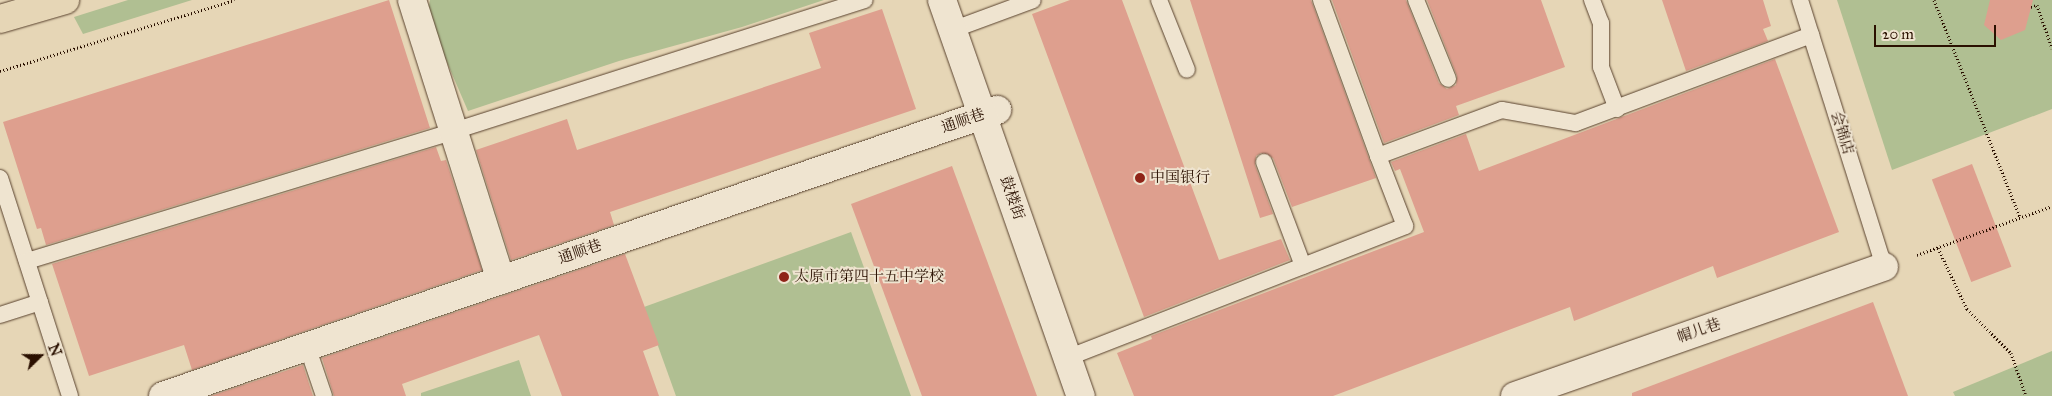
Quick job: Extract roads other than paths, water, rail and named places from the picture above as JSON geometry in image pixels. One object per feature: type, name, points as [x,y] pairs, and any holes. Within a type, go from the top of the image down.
[{"type":"main road","points":[[0,19],[65,0]]},
{"type":"street","points":[[412,0],[501,280]]},
{"type":"street","name":"鼓楼街","points":[[942,0],[960,18],[990,112],[1074,355],[1081,396]]},
{"type":"street","name":"通顺巷","points":[[163,396],[990,112]]},
{"type":"street","name":"帽儿巷","points":[[1515,396],[1884,267]]},
{"type":"street","name":"鼓楼街","points":[[1074,355],[1097,396]]},
{"type":"lane","points":[[27,261],[454,132],[865,0]]},
{"type":"lane","points":[[960,18],[1034,0]]},
{"type":"lane","points":[[1159,0],[1187,70]]},
{"type":"lane","points":[[1074,355],[1405,226],[1321,0]]},
{"type":"lane","points":[[1416,0],[1448,79]]},
{"type":"lane","points":[[1592,0],[1601,23],[1601,67],[1617,109]]},
{"type":"lane","name":"会锦店","points":[[1800,0],[1884,267]]},
{"type":"lane","points":[[1378,156],[1502,110],[1576,123],[1811,35]]},
{"type":"lane","points":[[1264,162],[1303,266]]},
{"type":"lane","points":[[0,178],[70,396]]},
{"type":"lane","points":[[0,316],[40,302]]},
{"type":"lane","points":[[307,346],[324,396]]},
{"type":"place","name":"中国银行","points":[[1140,178]]},
{"type":"place","name":"太原市第四十五中学校","points":[[784,277]]}]
